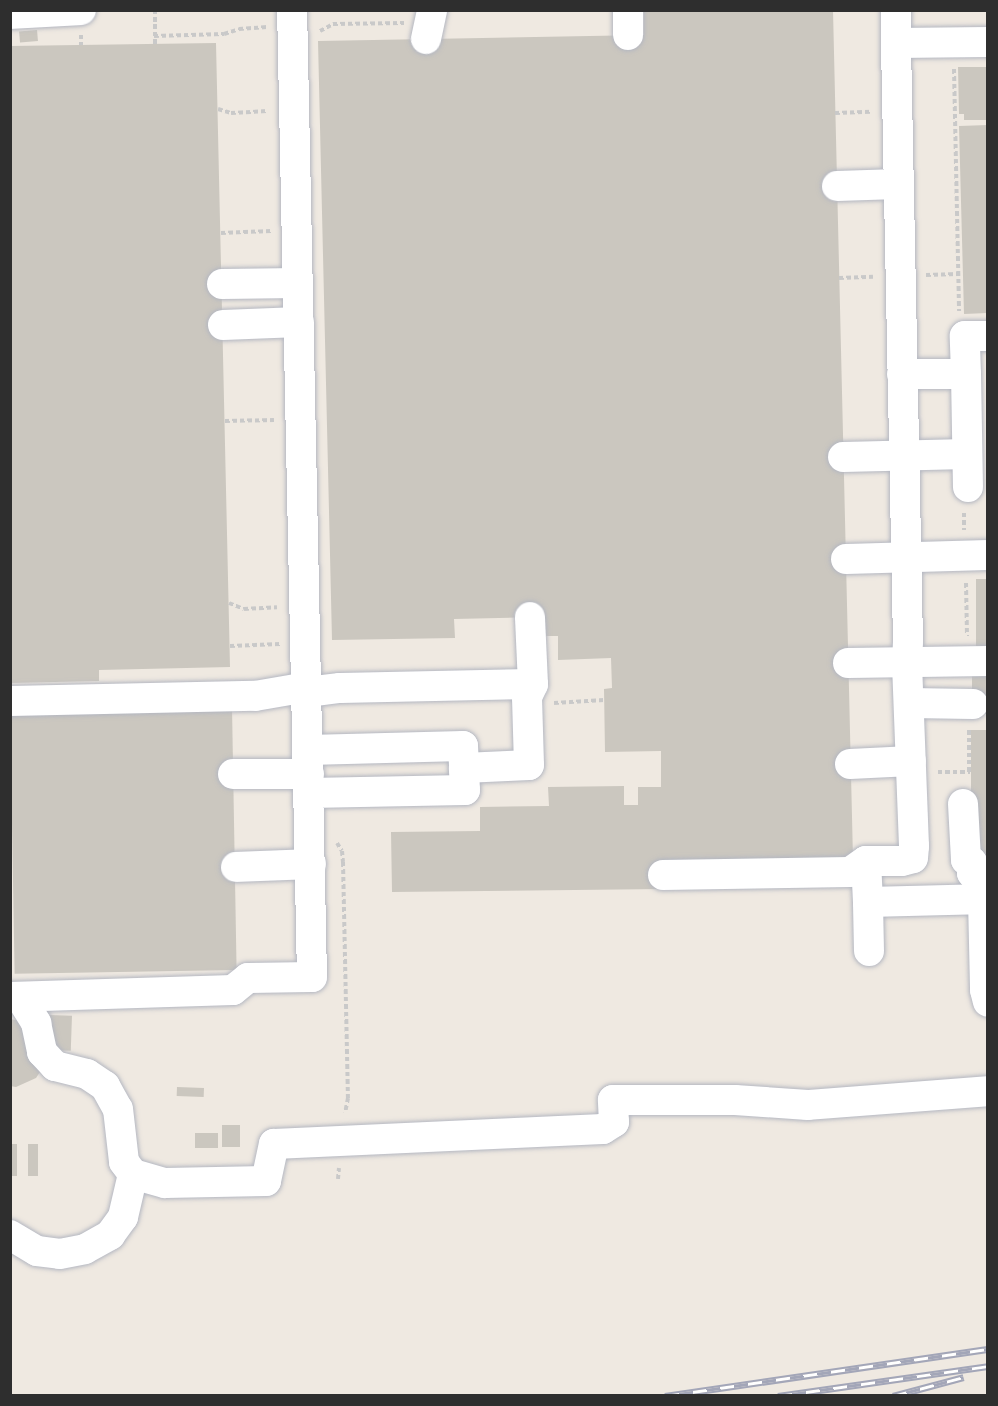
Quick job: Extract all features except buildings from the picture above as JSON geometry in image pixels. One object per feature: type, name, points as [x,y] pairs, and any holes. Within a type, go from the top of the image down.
[{"type":"lane","points":[[10,14],[81,10]]},
{"type":"lane","points":[[15,997],[233,990],[248,978],[312,977],[306,644],[315,467],[313,385],[299,322],[292,10]]},
{"type":"lane","points":[[426,39],[432,10]]},
{"type":"lane","points":[[663,875],[850,872],[866,861],[902,861],[913,858],[913,805],[906,661],[896,10]]},
{"type":"lane","points":[[896,43],[987,42]]},
{"type":"lane","points":[[837,186],[898,184]]},
{"type":"lane","points":[[222,284],[298,283]]},
{"type":"lane","points":[[223,325],[299,322]]},
{"type":"lane","points":[[968,487],[965,336],[987,336]]},
{"type":"lane","points":[[902,374],[966,374]]},
{"type":"lane","points":[[843,457],[967,454]]},
{"type":"lane","points":[[846,559],[987,555]]},
{"type":"lane","points":[[464,768],[529,765],[527,697],[533,684],[530,617]]},
{"type":"lane","points":[[848,663],[987,661]]},
{"type":"lane","points":[[10,701],[255,696],[307,689],[533,684]]},
{"type":"lane","points":[[909,703],[973,704]]},
{"type":"lane","points":[[233,774],[309,772],[465,790],[462,746],[309,772]]},
{"type":"lane","points":[[850,764],[911,761]]},
{"type":"lane","points":[[913,805],[968,804],[966,861],[972,862],[972,873],[985,891],[984,990],[987,1002]]},
{"type":"lane","points":[[866,861],[869,951]]},
{"type":"lane","points":[[236,867],[311,864]]},
{"type":"lane","points":[[868,902],[985,891]]},
{"type":"lane","points":[[15,997],[36,1023],[42,1052],[55,1066],[87,1074],[105,1086],[118,1108],[124,1162],[133,1173],[165,1183],[266,1181],[274,1143],[603,1130],[614,1122],[613,1100],[735,1100],[808,1105],[987,1091]]},
{"type":"lane","points":[[10,1235],[37,1251],[60,1254],[85,1249],[110,1235],[123,1216],[133,1173]]},
{"type":"path","points":[[155,10],[155,44]]},
{"type":"path","points":[[230,645],[306,644]]},
{"type":"railway","points":[[665,1396],[988,1349]]},
{"type":"railway","points":[[778,1396],[988,1366]]},
{"type":"railway","points":[[893,1396],[964,1377]]}]
